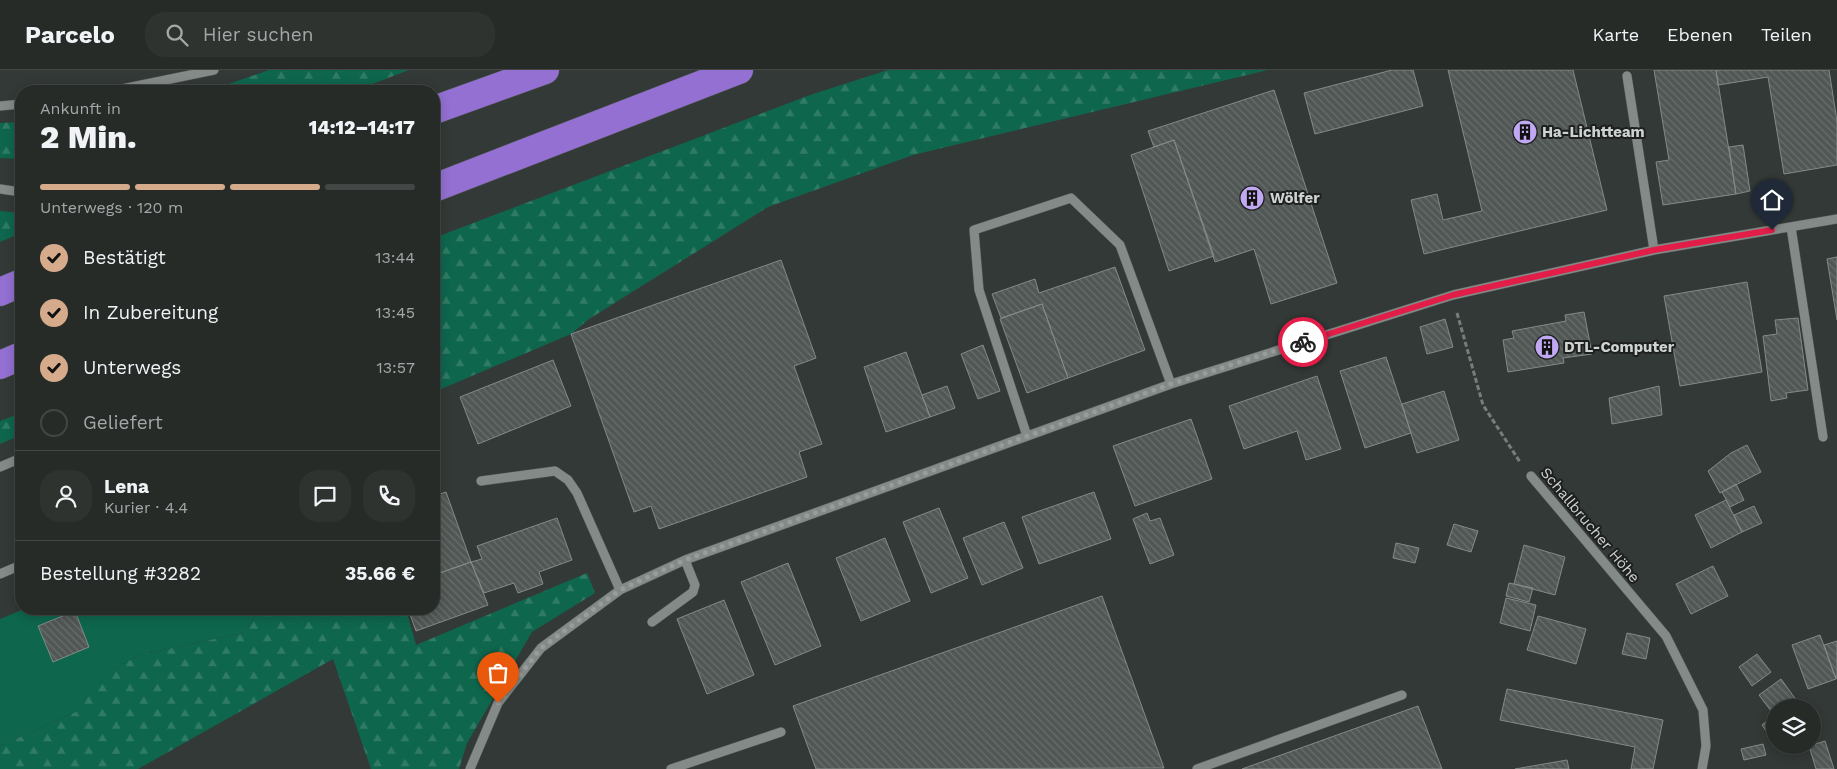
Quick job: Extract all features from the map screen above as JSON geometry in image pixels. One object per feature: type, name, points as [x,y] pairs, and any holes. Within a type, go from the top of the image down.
[{"type":"highway","points":[[440,108],[545,70]]},
{"type":"highway","points":[[440,186],[739,70]]},
{"type":"highway","points":[[0,292],[15,286]]},
{"type":"highway","points":[[0,364],[15,358]]},
{"type":"street","points":[[141,85],[214,70]]},
{"type":"street","points":[[1627,76],[1654,250]]},
{"type":"street","points":[[0,106],[15,105]]},
{"type":"street","points":[[440,192],[468,174]]},
{"type":"street","points":[[0,189],[15,191]]},
{"type":"street","points":[[1027,436],[979,290],[974,230],[1071,198],[1120,245],[1171,384]]},
{"type":"street","points":[[470,769],[498,703],[541,648],[620,590],[685,560],[1171,384],[1453,295],[1654,250],[1837,219]]},
{"type":"street","points":[[1791,227],[1823,437]]},
{"type":"street","points":[[0,467],[15,461]]},
{"type":"street","points":[[481,481],[555,471],[568,480],[577,493],[620,590]]},
{"type":"street","name":"Schallbrucher Höhe","points":[[1531,476],[1666,636],[1703,710],[1706,746],[1702,769]]},
{"type":"street","points":[[652,622],[693,592],[695,585],[685,560]]},
{"type":"street","points":[[0,574],[15,568]]},
{"type":"street","points":[[1197,769],[1402,695]]},
{"type":"street","points":[[670,769],[782,732]]},
{"type":"path","name":"Schallbrucher Höhe","points":[[1453,295],[1483,405],[1531,476]]},
{"type":"green space","points":[[269,70],[409,70],[370,85],[225,85]]},
{"type":"green space","points":[[888,70],[1268,70],[913,155],[768,207],[589,319],[571,334],[440,389],[440,236],[810,95]]},
{"type":"green space","points":[[15,122],[15,159],[0,158],[0,123]]},
{"type":"green space","points":[[0,211],[15,212],[15,236],[0,242]]},
{"type":"green space","points":[[15,415],[15,438],[0,444],[0,421]]},
{"type":"green space","points":[[587,573],[595,593],[532,632],[467,743],[459,769],[371,769],[333,659],[138,769],[0,769],[0,746],[80,710],[79,689],[139,655],[243,633],[257,615],[408,615],[416,645]]},
{"type":"green space","points":[[15,613],[15,615],[257,615],[243,633],[139,655],[80,689],[80,710],[0,746],[0,619]]},
{"type":"building","points":[[1392,70],[1413,70],[1423,106],[1315,134],[1304,93]]},
{"type":"building","name":"Ha-Lichtteam","points":[[1448,70],[1573,70],[1607,210],[1424,254],[1411,200],[1437,194],[1443,220],[1482,211]]},
{"type":"building","points":[[1654,70],[1716,70],[1736,194],[1663,205],[1656,162],[1669,160]]},
{"type":"building","points":[[1716,70],[1829,70],[1837,121],[1837,165],[1784,174],[1768,77],[1718,85]]},
{"type":"building","name":"Wölfer","points":[[1274,90],[1337,283],[1271,304],[1254,249],[1215,262],[1174,140],[1154,147],[1148,131]]},
{"type":"building","points":[[1174,140],[1214,256],[1169,271],[1131,155]]},
{"type":"building","points":[[1743,145],[1750,191],[1736,194],[1729,147]]},
{"type":"building","points":[[1837,257],[1837,320],[1827,259]]},
{"type":"building","points":[[781,260],[816,358],[794,366],[822,444],[799,452],[807,477],[659,529],[651,506],[634,512],[571,334]]},
{"type":"building","points":[[1115,267],[1145,350],[1068,378],[1042,304],[1001,318],[992,294],[1035,279],[1039,293]]},
{"type":"building","points":[[1747,282],[1762,372],[1680,386],[1664,296]]},
{"type":"building","points":[[1042,304],[1068,378],[1027,393],[1000,319]]},
{"type":"building","name":"DTL-Computer","points":[[1584,312],[1592,354],[1563,358],[1564,363],[1508,372],[1503,340],[1514,338],[1512,331],[1566,321],[1565,315]]},
{"type":"building","points":[[1798,318],[1808,390],[1786,393],[1787,398],[1771,401],[1763,336],[1777,334],[1775,320]]},
{"type":"building","points":[[1445,319],[1453,347],[1427,354],[1420,327]]},
{"type":"building","points":[[983,345],[1000,391],[978,399],[961,354]]},
{"type":"building","points":[[906,352],[930,417],[886,432],[864,367]]},
{"type":"building","points":[[1386,357],[1411,433],[1365,448],[1340,371]]},
{"type":"building","points":[[553,360],[571,406],[478,444],[460,397]]},
{"type":"building","points":[[1317,376],[1341,449],[1306,460],[1297,431],[1244,449],[1229,406]]},
{"type":"building","points":[[947,386],[955,408],[930,417],[922,395]]},
{"type":"building","points":[[1659,386],[1662,415],[1612,424],[1609,398]]},
{"type":"building","points":[[1444,391],[1459,440],[1417,453],[1402,404]]},
{"type":"building","points":[[1191,419],[1212,479],[1135,506],[1113,446]]},
{"type":"building","points":[[1747,445],[1761,472],[1720,493],[1708,471],[1731,453]]},
{"type":"building","points":[[1736,484],[1744,500],[1730,507],[1722,492]]},
{"type":"building","points":[[446,492],[471,562],[440,573],[440,494]]},
{"type":"building","points":[[1094,492],[1111,539],[1039,564],[1022,517]]},
{"type":"building","points":[[1726,500],[1742,532],[1711,548],[1695,515]]},
{"type":"building","points":[[1754,506],[1762,523],[1742,532],[1734,515]]},
{"type":"building","points":[[939,508],[968,578],[931,593],[903,522]]},
{"type":"building","points":[[1147,513],[1150,521],[1160,518],[1174,555],[1150,564],[1133,519]]},
{"type":"building","points":[[557,518],[572,560],[539,572],[543,584],[518,593],[514,583],[484,593],[471,562],[482,559],[477,546]]},
{"type":"building","points":[[1004,522],[1023,568],[982,585],[963,538]]},
{"type":"building","points":[[1454,524],[1478,531],[1471,552],[1447,545]]},
{"type":"building","points":[[885,538],[910,601],[861,621],[836,558]]},
{"type":"building","points":[[1396,543],[1419,548],[1415,563],[1393,558]]},
{"type":"building","points":[[1524,545],[1565,557],[1555,595],[1514,584]]},
{"type":"building","points":[[471,562],[488,605],[416,631],[410,615],[440,615],[440,573]]},
{"type":"building","points":[[788,563],[821,646],[775,665],[741,582]]},
{"type":"building","points":[[1713,566],[1728,596],[1691,614],[1676,584]]},
{"type":"building","points":[[1509,583],[1533,588],[1529,602],[1506,596]]},
{"type":"building","points":[[1102,596],[1164,768],[816,769],[793,706]]},
{"type":"building","points":[[1506,598],[1536,605],[1530,631],[1500,623]]},
{"type":"building","points":[[724,600],[754,675],[707,694],[677,619]]},
{"type":"building","points":[[65,615],[77,615],[89,647],[53,662],[38,626]]},
{"type":"building","points":[[1538,616],[1586,629],[1576,664],[1527,650]]},
{"type":"building","points":[[1627,633],[1650,638],[1646,659],[1622,654]]},
{"type":"building","points":[[1820,635],[1836,679],[1808,689],[1792,645]]},
{"type":"building","points":[[1837,641],[1837,678],[1836,679],[1824,645]]},
{"type":"building","points":[[1757,654],[1771,672],[1752,686],[1739,667]]},
{"type":"building","points":[[1781,679],[1795,699],[1766,699],[1766,704],[1759,695]]},
{"type":"building","points":[[1507,689],[1663,720],[1653,769],[1631,769],[1635,747],[1500,720]]},
{"type":"building","points":[[1418,706],[1442,769],[1242,769]]},
{"type":"building","points":[[1766,722],[1766,731],[1762,725]]},
{"type":"building","points":[[1825,741],[1834,769],[1816,769],[1811,754],[1821,754],[1821,742]]},
{"type":"building","points":[[1763,744],[1766,755],[1744,760],[1741,749]]},
{"type":"building","points":[[1567,760],[1569,769],[1515,769]]},
{"type":"way so far","points":[[498,703],[541,648],[602,601],[620,590],[685,560],[1171,384],[1303,342]]},
{"type":"place","name":"Ha-Lichtteam","points":[[1525,132]]},
{"type":"place","name":"Wölfer","points":[[1252,198]]},
{"type":"place","name":"DTL-Computer","points":[[1547,347]]},
{"type":"route","points":[[1303,342],[1453,295],[1654,250],[1772,230]]}]
